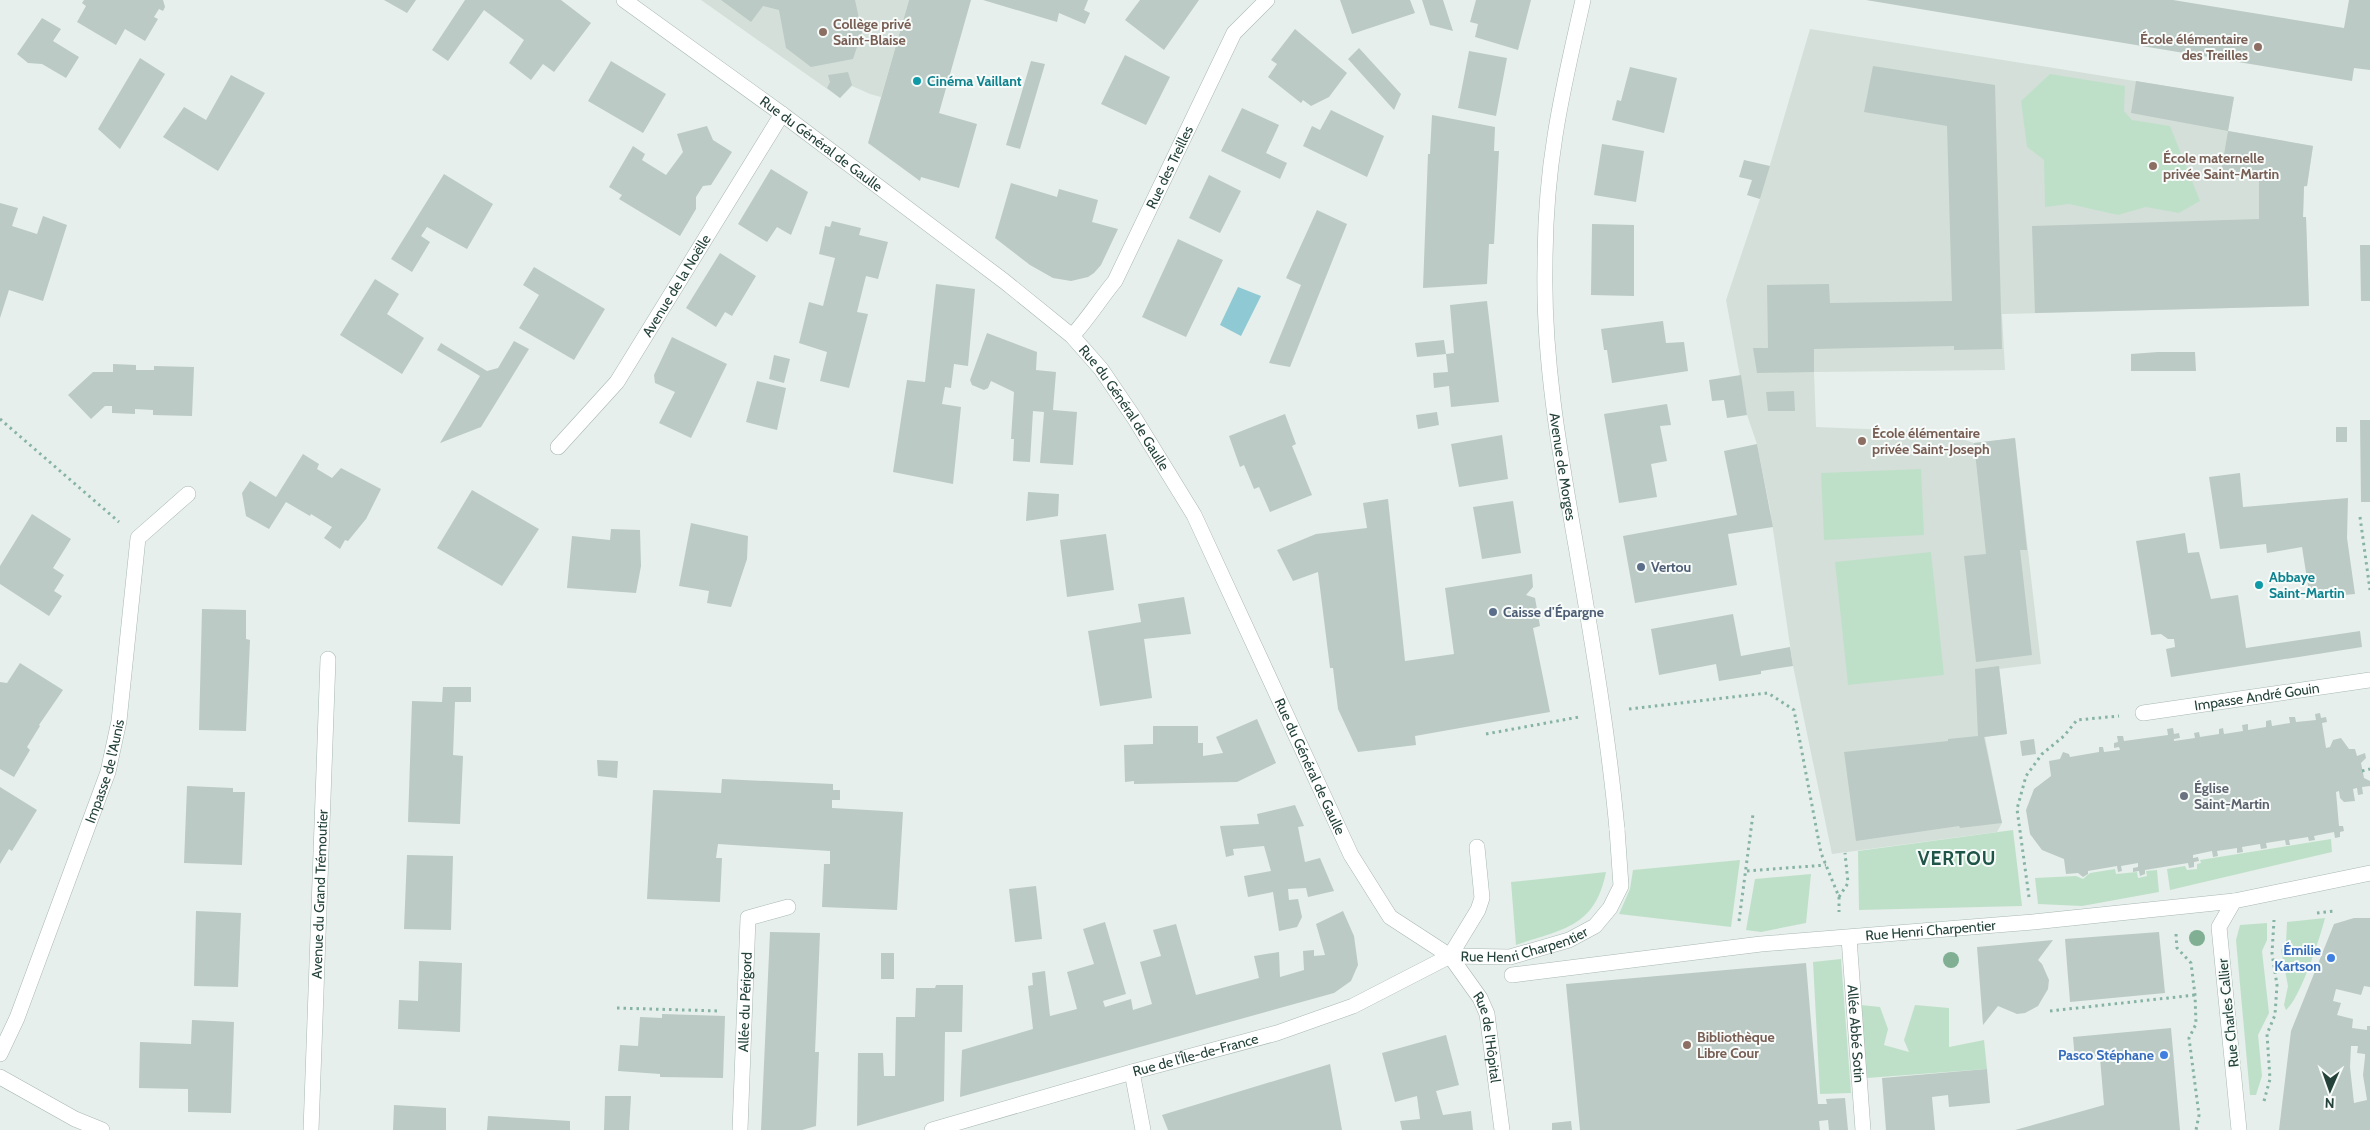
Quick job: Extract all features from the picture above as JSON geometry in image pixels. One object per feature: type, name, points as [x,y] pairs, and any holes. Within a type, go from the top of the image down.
[{"type":"street","name":"Rue du Général de Gaulle","points":[[624,0],[782,114],[1004,282],[1072,336],[1101,369],[1135,419],[1194,515],[1351,854],[1390,917],[1450,956]]},
{"type":"street","name":"Rue des Treilles","points":[[1072,336],[1115,281],[1234,33],[1267,0]]},
{"type":"street","name":"Avenue de Morges","points":[[1583,0],[1555,136],[1546,206],[1545,268],[1547,343],[1554,411],[1609,749],[1617,829],[1621,886],[1610,908],[1595,926]]},
{"type":"street","name":"Avenue de la Noëlle","points":[[558,446],[617,382],[782,114]]},
{"type":"street","points":[[138,538],[188,494]]},
{"type":"street","name":"Impasse de l'Aunis","points":[[0,1054],[16,1018],[108,772],[119,722],[138,538]]},
{"type":"street","name":"Avenue du Grand Trémoutier","points":[[311,1130],[328,659]]},
{"type":"street","name":"Impasse André Gouin","points":[[2143,713],[2370,680]]},
{"type":"street","points":[[1450,956],[1478,910],[1482,898],[1477,847]]},
{"type":"street","name":"Rue Henri Charpentier","points":[[1512,975],[1735,947],[2033,922],[2234,901],[2370,874]]},
{"type":"street","name":"Rue Charles Callier","points":[[2234,901],[2219,927],[2239,1130]]},
{"type":"street","name":"Allée du Périgord","points":[[740,1130],[748,918],[788,907]]},
{"type":"street","name":"Rue Henri Charpentier","points":[[1450,956],[1510,957],[1569,940],[1595,926]]},
{"type":"street","name":"Allée Abbé Sotin","points":[[1845,938],[1863,1130]]},
{"type":"street","name":"Rue de l'Île-de-France","points":[[932,1130],[948,1128],[1132,1072],[1277,1032],[1353,1006],[1450,956]]},
{"type":"street","name":"Rue de l'Hôpital","points":[[1450,956],[1480,998],[1487,1014],[1502,1130]]},
{"type":"street","points":[[1132,1072],[1143,1130]]},
{"type":"street","points":[[0,1077],[75,1119],[102,1130]]},
{"type":"path","points":[[0,419],[138,538]]},
{"type":"path","points":[[2360,517],[2370,590]]},
{"type":"path","points":[[1626,709],[1768,693],[1794,710],[1822,853],[1839,897],[1845,938]]},
{"type":"path","points":[[2033,922],[2016,809],[2026,776],[2042,754],[2064,736],[2077,720],[2143,713]]},
{"type":"path","points":[[1486,734],[1580,716]]},
{"type":"path","points":[[2362,771],[2370,769]]},
{"type":"path","points":[[1735,947],[1747,871],[1753,814]]},
{"type":"path","points":[[1839,897],[1848,883],[1846,853]]},
{"type":"path","points":[[1747,871],[1826,864]]},
{"type":"path","points":[[2182,907],[2175,930],[2177,948],[2191,962],[2196,1024],[2189,1038],[2199,1115],[2196,1130]]},
{"type":"path","points":[[2308,914],[2334,912]]},
{"type":"path","points":[[2263,1107],[2270,1078],[2267,1034],[2275,1015],[2277,985],[2272,953],[2274,916]]},
{"type":"path","points":[[2050,1011],[2194,996]]},
{"type":"path","points":[[617,1008],[721,1011]]},
{"type":"shaded area","name":"Collège privé Saint-Blaise","points":[[701,0],[909,0],[881,97],[852,86],[840,98]]},
{"type":"shaded area","name":"École élémentaire privée Saint-Joseph","points":[[1810,29],[2234,97],[2228,131],[2313,146],[2307,186],[2304,187],[2303,217],[2306,217],[2309,306],[2002,314],[2005,370],[1814,372],[1816,427],[1941,432],[1974,443],[2015,438],[2041,664],[1999,669],[2007,734],[1985,737],[2002,823],[1997,832],[1832,854],[1793,666],[1770,509],[1757,444],[1747,415],[1726,300],[1760,199]]},
{"type":"green space","points":[[2050,74],[2125,86],[2124,111],[2132,120],[2170,126],[2200,201],[2179,213],[2146,207],[2118,215],[2069,204],[2045,207],[2044,160],[2027,147],[2021,101]]},
{"type":"green space","points":[[1921,469],[1924,535],[1824,540],[1821,473]]},
{"type":"green space","points":[[1931,552],[1944,675],[1848,685],[1835,562]]},
{"type":"green space","points":[[2013,830],[2022,906],[1859,910],[1858,851]]},
{"type":"green space","points":[[2331,839],[2332,852],[2170,890],[2167,869],[2185,866],[2187,870],[2197,869],[2197,864],[2201,863],[2200,860]]},
{"type":"green space","points":[[1740,860],[1731,927],[1619,914],[1630,889],[1633,870]]},
{"type":"green space","points":[[2115,869],[2116,874],[2137,872],[2138,878],[2147,876],[2146,871],[2157,870],[2159,892],[2082,906],[2038,904],[2035,878],[2076,876],[2083,879],[2090,873]]},
{"type":"green space","points":[[1606,872],[1601,891],[1594,905],[1574,924],[1562,930],[1516,945],[1511,882]]},
{"type":"green space","points":[[1811,874],[1806,923],[1761,932],[1746,930],[1755,879]]},
{"type":"green space","points":[[2325,918],[2303,981],[2286,1010],[2284,1005],[2288,986],[2281,950],[2286,943],[2287,922]]},
{"type":"green space","points":[[2267,923],[2267,940],[2262,951],[2269,1013],[2258,1035],[2262,1076],[2256,1095],[2250,1095],[2236,940],[2240,925]]},
{"type":"green space","points":[[1841,959],[1851,1093],[1820,1094],[1813,962]]},
{"type":"green space","points":[[1861,1005],[1880,1007],[1888,1029],[1884,1045],[1909,1052],[1904,1040],[1915,1005],[1949,1008],[1949,1047],[1984,1040],[1987,1069],[1867,1078]]},
{"type":"water","points":[[1238,287],[1261,296],[1241,336],[1220,325]]},
{"type":"building","points":[[84,0],[163,0],[165,7],[163,11],[159,9],[154,17],[158,19],[145,41],[125,29],[116,45],[77,22],[86,6],[82,3]]},
{"type":"building","points":[[384,0],[416,0],[407,13]]},
{"type":"building","points":[[465,0],[561,0],[591,23],[554,72],[543,64],[531,80],[509,63],[524,40],[484,10],[448,61],[432,50]]},
{"type":"building","points":[[721,0],[855,0],[862,32],[853,59],[811,67],[786,48],[779,10],[763,6],[751,22]]},
{"type":"building","name":"Cinéma Vaillant","points":[[909,0],[971,0],[939,113],[977,124],[959,188],[921,177],[920,181],[868,143]]},
{"type":"building","points":[[983,0],[1088,0],[1084,10],[1090,13],[1085,24],[1059,13],[1057,22]]},
{"type":"building","points":[[1140,0],[1199,0],[1164,50],[1125,20]]},
{"type":"building","points":[[1340,0],[1410,0],[1415,13],[1352,34]]},
{"type":"building","points":[[1422,0],[1443,0],[1453,31],[1430,25]]},
{"type":"building","points":[[1476,0],[1531,0],[1518,50],[1475,37],[1478,24],[1470,22]]},
{"type":"building","name":"École élémentaire des Treilles","points":[[1866,0],[2173,0],[2344,28],[2349,0],[2370,0],[2370,70],[2354,68],[2352,81]]},
{"type":"building","points":[[42,18],[61,29],[53,41],[79,57],[66,78],[42,64],[28,63],[17,54]]},
{"type":"building","points":[[1295,29],[1347,73],[1329,97],[1311,106],[1303,100],[1301,103],[1268,77],[1277,64],[1271,60]]},
{"type":"building","points":[[1359,48],[1401,94],[1394,110],[1348,59]]},
{"type":"building","points":[[1469,51],[1507,58],[1496,116],[1458,108]]},
{"type":"building","points":[[1125,55],[1170,77],[1146,125],[1101,104]]},
{"type":"building","points":[[140,58],[165,74],[120,149],[98,129]]},
{"type":"building","points":[[611,61],[666,94],[643,133],[588,101]]},
{"type":"building","points":[[1031,61],[1045,64],[1020,149],[1006,145]]},
{"type":"building","points":[[1873,66],[1995,85],[2002,349],[1954,350],[1954,346],[1814,349],[1814,372],[1757,373],[1753,348],[1768,348],[1767,285],[1829,284],[1830,303],[1952,301],[1947,126],[1864,112]]},
{"type":"building","points":[[1630,67],[1677,78],[1664,133],[1612,120],[1617,100],[1621,101]]},
{"type":"building","points":[[848,72],[852,85],[840,98],[827,88],[830,82],[828,75]]},
{"type":"building","points":[[231,75],[265,93],[218,171],[163,137],[184,107],[206,120]]},
{"type":"building","points":[[2136,81],[2234,97],[2228,131],[2131,113]]},
{"type":"building","points":[[1242,108],[1279,125],[1266,153],[1287,163],[1280,179],[1221,151]]},
{"type":"building","points":[[1331,110],[1384,136],[1367,177],[1303,146],[1312,126],[1320,130]]},
{"type":"building","points":[[1432,115],[1495,127],[1494,151],[1499,151],[1494,244],[1489,244],[1487,284],[1423,288],[1428,154],[1430,154]]},
{"type":"building","points":[[707,126],[713,140],[732,152],[711,185],[703,186],[696,197],[696,209],[680,236],[619,199],[622,195],[609,187],[633,146],[645,154],[642,160],[666,175],[683,152],[677,134]]},
{"type":"building","points":[[2228,131],[2313,146],[2307,186],[2304,186],[2303,217],[2306,217],[2309,306],[2035,313],[2032,226],[2259,219],[2259,179],[2221,172]]},
{"type":"building","points":[[1602,144],[1644,151],[1636,202],[1594,195]]},
{"type":"building","points":[[1744,160],[1770,166],[1760,199],[1747,195],[1752,180],[1739,177]]},
{"type":"building","points":[[771,169],[808,192],[791,235],[777,227],[767,242],[738,224]]},
{"type":"building","points":[[444,174],[493,204],[467,249],[427,227],[421,236],[430,242],[412,272],[391,259]]},
{"type":"building","points":[[1209,175],[1241,191],[1220,233],[1189,218]]},
{"type":"building","points":[[1011,183],[1057,197],[1059,189],[1098,200],[1092,222],[1118,229],[1101,265],[1094,273],[1088,277],[1071,281],[1053,278],[1030,265],[995,238]]},
{"type":"building","points":[[0,203],[18,208],[12,226],[37,234],[43,216],[67,225],[43,301],[9,290],[0,318]]},
{"type":"building","points":[[1317,210],[1347,224],[1290,367],[1269,363],[1301,285],[1286,278]]},
{"type":"building","points":[[832,221],[861,228],[859,235],[888,242],[878,279],[866,276],[857,312],[868,314],[849,388],[820,381],[827,352],[799,343],[809,302],[823,306],[835,258],[819,254],[825,226],[830,227]]},
{"type":"building","points":[[1592,224],[1634,225],[1634,296],[1591,295]]},
{"type":"building","points":[[1178,239],[1223,260],[1186,337],[1142,317]]},
{"type":"building","points":[[2360,245],[2370,245],[2370,301],[2361,301]]},
{"type":"building","points":[[720,253],[756,276],[732,316],[725,312],[716,327],[686,308]]},
{"type":"building","points":[[534,267],[605,309],[574,360],[519,328],[539,295],[523,285]]},
{"type":"building","points":[[375,279],[399,294],[387,314],[424,338],[402,374],[340,335]]},
{"type":"building","points":[[936,284],[975,289],[968,366],[954,364],[951,388],[945,387],[942,404],[961,407],[953,484],[893,472],[907,380],[925,382]]},
{"type":"building","points":[[1487,301],[1499,402],[1451,407],[1449,386],[1434,388],[1433,373],[1448,372],[1446,354],[1454,353],[1450,305]]},
{"type":"building","points":[[1663,321],[1666,343],[1684,342],[1688,371],[1612,383],[1607,350],[1604,350],[1601,329]]},
{"type":"building","points":[[987,333],[1037,352],[1036,370],[1056,372],[1053,410],[1077,412],[1073,465],[1040,463],[1044,412],[1033,411],[1030,462],[1013,461],[1014,439],[1011,439],[1014,392],[991,381],[988,388],[984,390],[972,385],[970,380]]},
{"type":"building","points":[[672,337],[727,364],[691,438],[659,423],[675,392],[655,383],[654,375]]},
{"type":"building","points":[[1444,340],[1446,354],[1417,357],[1415,343]]},
{"type":"building","points":[[514,341],[529,349],[481,427],[440,443],[480,376],[437,350],[441,343],[487,371],[498,368]]},
{"type":"building","points":[[2195,352],[2196,371],[2131,371],[2131,354]]},
{"type":"building","points":[[774,355],[790,359],[784,383],[769,379]]},
{"type":"building","points":[[113,364],[136,365],[136,370],[154,370],[154,366],[194,367],[192,416],[153,415],[153,410],[135,409],[135,414],[112,413],[112,406],[105,406],[91,419],[68,395],[93,372],[113,372]]},
{"type":"building","points":[[1741,375],[1747,415],[1727,418],[1724,400],[1712,401],[1709,380]]},
{"type":"building","points":[[757,381],[786,388],[777,430],[746,422]]},
{"type":"building","points":[[1794,391],[1795,411],[1768,411],[1766,392]]},
{"type":"building","points":[[1667,404],[1671,425],[1660,426],[1667,461],[1651,464],[1657,497],[1619,503],[1604,414]]},
{"type":"building","points":[[1437,412],[1439,425],[1418,429],[1416,415]]},
{"type":"building","points":[[1285,414],[1296,444],[1292,446],[1312,495],[1270,512],[1259,487],[1254,489],[1244,465],[1240,467],[1229,436]]},
{"type":"building","points":[[2360,420],[2370,420],[2370,502],[2361,502]]},
{"type":"building","points":[[2336,427],[2347,427],[2347,442],[2336,442]]},
{"type":"building","points":[[1502,435],[1508,479],[1459,487],[1451,444]]},
{"type":"building","points":[[2015,438],[2027,550],[2020,550],[2032,655],[1976,662],[1964,556],[1986,554],[1974,443]]},
{"type":"building","points":[[1757,444],[1773,527],[1728,534],[1737,585],[1635,603],[1623,536],[1737,515],[1724,451]]},
{"type":"building","points":[[303,454],[319,464],[317,469],[332,478],[341,468],[381,489],[366,519],[348,541],[345,540],[340,549],[324,538],[332,527],[286,502],[269,529],[246,516],[242,493],[250,481],[276,497]]},
{"type":"building","points":[[2240,473],[2243,507],[2348,498],[2347,538],[2355,594],[2310,598],[2302,547],[2267,553],[2266,544],[2220,549],[2209,477]]},
{"type":"building","points":[[472,490],[539,529],[502,586],[437,548]]},
{"type":"building","points":[[1028,492],[1059,494],[1058,516],[1026,521]]},
{"type":"building","points":[[1388,499],[1405,661],[1454,654],[1445,588],[1532,574],[1533,587],[1526,595],[1535,598],[1540,626],[1533,628],[1550,712],[1415,736],[1416,745],[1358,752],[1338,709],[1333,668],[1330,668],[1318,572],[1293,581],[1277,550],[1316,534],[1367,528],[1363,503]]},
{"type":"building","points":[[1513,501],[1521,553],[1482,559],[1473,507]]},
{"type":"building","points":[[32,514],[71,539],[53,568],[64,575],[54,591],[62,596],[49,616],[0,584],[0,566]]},
{"type":"building","points":[[691,523],[748,536],[747,559],[731,607],[707,603],[709,591],[679,586]]},
{"type":"building","points":[[611,529],[640,530],[641,566],[636,593],[567,588],[572,536],[610,540]]},
{"type":"building","points":[[2185,533],[2188,553],[2199,552],[2211,599],[2238,595],[2246,648],[2360,631],[2362,647],[2171,677],[2166,649],[2175,647],[2174,639],[2168,639],[2161,634],[2151,635],[2136,541]]},
{"type":"building","points":[[1106,534],[1114,590],[1067,597],[1060,540]]},
{"type":"building","points":[[1184,597],[1191,634],[1144,639],[1152,698],[1100,706],[1088,631],[1141,622],[1138,604]]},
{"type":"building","points":[[202,609],[246,610],[246,639],[250,640],[246,731],[199,730]]},
{"type":"building","points":[[1733,614],[1741,656],[1790,647],[1793,666],[1719,681],[1716,664],[1659,675],[1651,629]]},
{"type":"building","points":[[20,663],[63,690],[39,725],[27,747],[30,750],[14,777],[0,769],[0,682],[7,683]]},
{"type":"building","points":[[1999,666],[2007,734],[1984,737],[2002,823],[1960,828],[1959,826],[1856,841],[1844,752],[1978,736],[1975,669]]},
{"type":"building","points":[[443,687],[471,687],[471,702],[455,702],[453,755],[463,756],[460,824],[408,822],[412,701],[442,702]]},
{"type":"building","name":"Église Saint-Martin","points":[[2320,713],[2321,718],[2326,717],[2327,722],[2322,723],[2326,748],[2330,747],[2333,740],[2341,738],[2349,749],[2355,749],[2357,756],[2365,753],[2366,758],[2361,763],[2364,778],[2370,781],[2370,786],[2362,787],[2363,794],[2358,795],[2357,788],[2353,789],[2355,801],[2344,802],[2340,798],[2339,791],[2336,792],[2339,826],[2343,826],[2344,831],[2340,832],[2340,837],[2335,838],[2334,832],[2314,836],[2315,840],[2309,841],[2308,837],[2289,840],[2290,845],[2286,845],[2285,840],[2266,843],[2267,848],[2261,849],[2260,844],[2242,847],[2243,852],[2237,853],[2237,848],[2217,851],[2218,856],[2213,857],[2212,851],[2193,855],[2193,858],[2198,857],[2199,861],[2194,862],[2194,867],[2189,868],[2188,863],[2145,870],[2145,874],[2140,876],[2139,871],[2133,872],[2133,868],[2138,867],[2138,863],[2121,866],[2122,871],[2118,872],[2117,866],[2088,871],[2088,874],[2083,877],[2078,873],[2066,874],[2064,859],[2042,850],[2030,834],[2026,810],[2034,789],[2051,776],[2049,761],[2060,759],[2063,752],[2069,754],[2070,757],[2099,752],[2099,747],[2103,747],[2104,752],[2120,750],[2119,747],[2114,748],[2114,743],[2118,742],[2117,736],[2123,736],[2124,741],[2168,735],[2167,729],[2173,728],[2174,734],[2179,733],[2180,738],[2174,739],[2174,741],[2195,738],[2194,733],[2199,732],[2200,737],[2219,734],[2219,729],[2223,728],[2224,734],[2243,731],[2242,725],[2248,724],[2248,730],[2266,727],[2266,721],[2271,720],[2272,726],[2290,723],[2289,717],[2295,717],[2296,722],[2316,720],[2315,714]]},
{"type":"building","points":[[1257,719],[1276,763],[1237,782],[1134,784],[1134,781],[1125,782],[1124,745],[1153,744],[1153,726],[1198,726],[1198,743],[1203,743],[1203,756],[1223,753],[1216,737]]},
{"type":"building","points":[[2034,739],[2036,754],[2022,756],[2020,741]]},
{"type":"building","points":[[597,760],[618,761],[617,778],[598,776]]},
{"type":"building","points":[[722,779],[833,784],[833,790],[840,790],[840,800],[832,800],[832,808],[903,812],[897,910],[822,907],[824,864],[830,864],[830,851],[718,844],[716,858],[722,858],[720,902],[647,899],[653,790],[721,793]]},
{"type":"building","points":[[187,786],[233,788],[233,792],[245,792],[242,865],[184,863]]},
{"type":"building","points":[[0,787],[37,810],[12,851],[9,849],[0,864]]},
{"type":"building","points":[[1295,805],[1304,826],[1298,827],[1305,862],[1320,858],[1334,891],[1308,897],[1306,888],[1288,889],[1289,900],[1298,899],[1302,917],[1297,927],[1279,931],[1273,892],[1248,897],[1244,876],[1271,871],[1264,846],[1233,849],[1234,855],[1226,857],[1220,826],[1259,824],[1257,814]]},
{"type":"building","points":[[407,855],[453,856],[451,930],[404,929]]},
{"type":"building","points":[[1036,886],[1042,939],[1015,942],[1009,889]]},
{"type":"building","points":[[196,911],[241,913],[238,987],[194,986]]},
{"type":"building","points":[[1343,911],[1354,936],[1358,965],[1351,981],[1334,993],[960,1097],[962,1050],[1033,1029],[1028,986],[1033,985],[1032,973],[1045,971],[1050,1016],[1077,1009],[1067,972],[1094,964],[1083,929],[1105,922],[1126,994],[1103,1001],[1105,1007],[1131,999],[1133,1010],[1152,1004],[1140,962],[1161,956],[1153,930],[1176,924],[1196,995],[1259,978],[1254,956],[1279,952],[1280,977],[1304,970],[1303,951],[1314,950],[1314,956],[1325,955],[1316,924]]},
{"type":"building","points":[[2354,918],[2370,918],[2370,987],[2364,986],[2361,995],[2336,989],[2333,1001],[2341,1003],[2337,1015],[2353,1019],[2352,1028],[2367,1030],[2367,1026],[2370,1026],[2370,1130],[2279,1130],[2291,1031],[2334,924]],"holes":[[[2351,1046],[2358,1046],[2357,1053],[2365,1054],[2363,1075],[2367,1100],[2354,1103],[2350,1067]]]},
{"type":"building","points":[[770,932],[820,933],[815,1052],[819,1052],[816,1126],[802,1130],[761,1130]]},
{"type":"building","points":[[2159,932],[2165,993],[2070,1002],[2065,939]]},
{"type":"building","points":[[2053,940],[2038,960],[2042,964],[2049,980],[2048,989],[2038,1006],[2025,1013],[2017,1014],[1998,1006],[1983,1025],[1977,947]]},
{"type":"building","points":[[881,953],[894,953],[894,979],[881,979]]},
{"type":"building","points":[[419,961],[462,963],[460,1032],[398,1029],[399,1000],[418,1001]]},
{"type":"building","points":[[1806,963],[1818,1104],[1827,1104],[1826,1099],[1845,1098],[1848,1130],[1829,1130],[1828,1120],[1819,1121],[1820,1130],[1580,1130],[1566,984]]},
{"type":"building","points":[[936,985],[963,985],[962,1032],[945,1032],[944,1101],[857,1126],[858,1053],[883,1053],[884,1076],[895,1076],[896,1017],[915,1017],[916,988],[935,988]]},
{"type":"building","points":[[662,1014],[725,1016],[723,1078],[660,1077],[660,1074],[618,1071],[620,1045],[638,1046],[640,1017],[662,1018]]},
{"type":"building","points":[[192,1020],[234,1022],[231,1113],[188,1112],[188,1089],[139,1088],[140,1042],[191,1044]]},
{"type":"building","points":[[2171,1028],[2180,1130],[2015,1130],[2104,1105],[2100,1058],[2075,1060],[2073,1037]]},
{"type":"building","points":[[1446,1035],[1459,1085],[1436,1091],[1443,1115],[1471,1111],[1473,1130],[1402,1130],[1400,1121],[1420,1119],[1417,1096],[1395,1102],[1382,1053]]},
{"type":"building","points":[[1330,1064],[1342,1130],[1168,1130],[1162,1115]]},
{"type":"building","points":[[1987,1069],[1990,1103],[1949,1107],[1948,1095],[1932,1097],[1935,1130],[1886,1130],[1882,1078]]},
{"type":"building","points":[[605,1096],[631,1096],[629,1130],[604,1130]]},
{"type":"building","points":[[394,1105],[446,1108],[446,1130],[393,1130]]},
{"type":"building","points":[[488,1116],[570,1121],[570,1130],[487,1130]]},
{"type":"building","points":[[1571,1121],[1572,1130],[1552,1130],[1552,1123]]},
{"type":"place","name":"Collège privé Saint-Blaise","points":[[823,32]]},
{"type":"place","name":"École élémentaire des Treilles","points":[[2258,47]]},
{"type":"place","name":"Cinéma Vaillant","points":[[917,81]]},
{"type":"place","name":"École maternelle privée Saint-Martin","points":[[2153,166]]},
{"type":"place","name":"École élémentaire privée Saint-Joseph","points":[[1862,441]]},
{"type":"place","name":"Vertou","points":[[1641,567]]},
{"type":"place","name":"Abbaye Saint-Martin","points":[[2259,585]]},
{"type":"place","name":"Caisse d'Épargne","points":[[1493,612]]},
{"type":"place","name":"Église Saint-Martin","points":[[2184,796]]},
{"type":"place","name":"Émilie Kartson","points":[[2331,958]]},
{"type":"place","name":"Bibliothèque Libre Cour","points":[[1687,1045]]},
{"type":"place","name":"Pasco Stéphane","points":[[2164,1055]]},
{"type":"district","name":"VERTOU","points":[[1957,858]]}]
